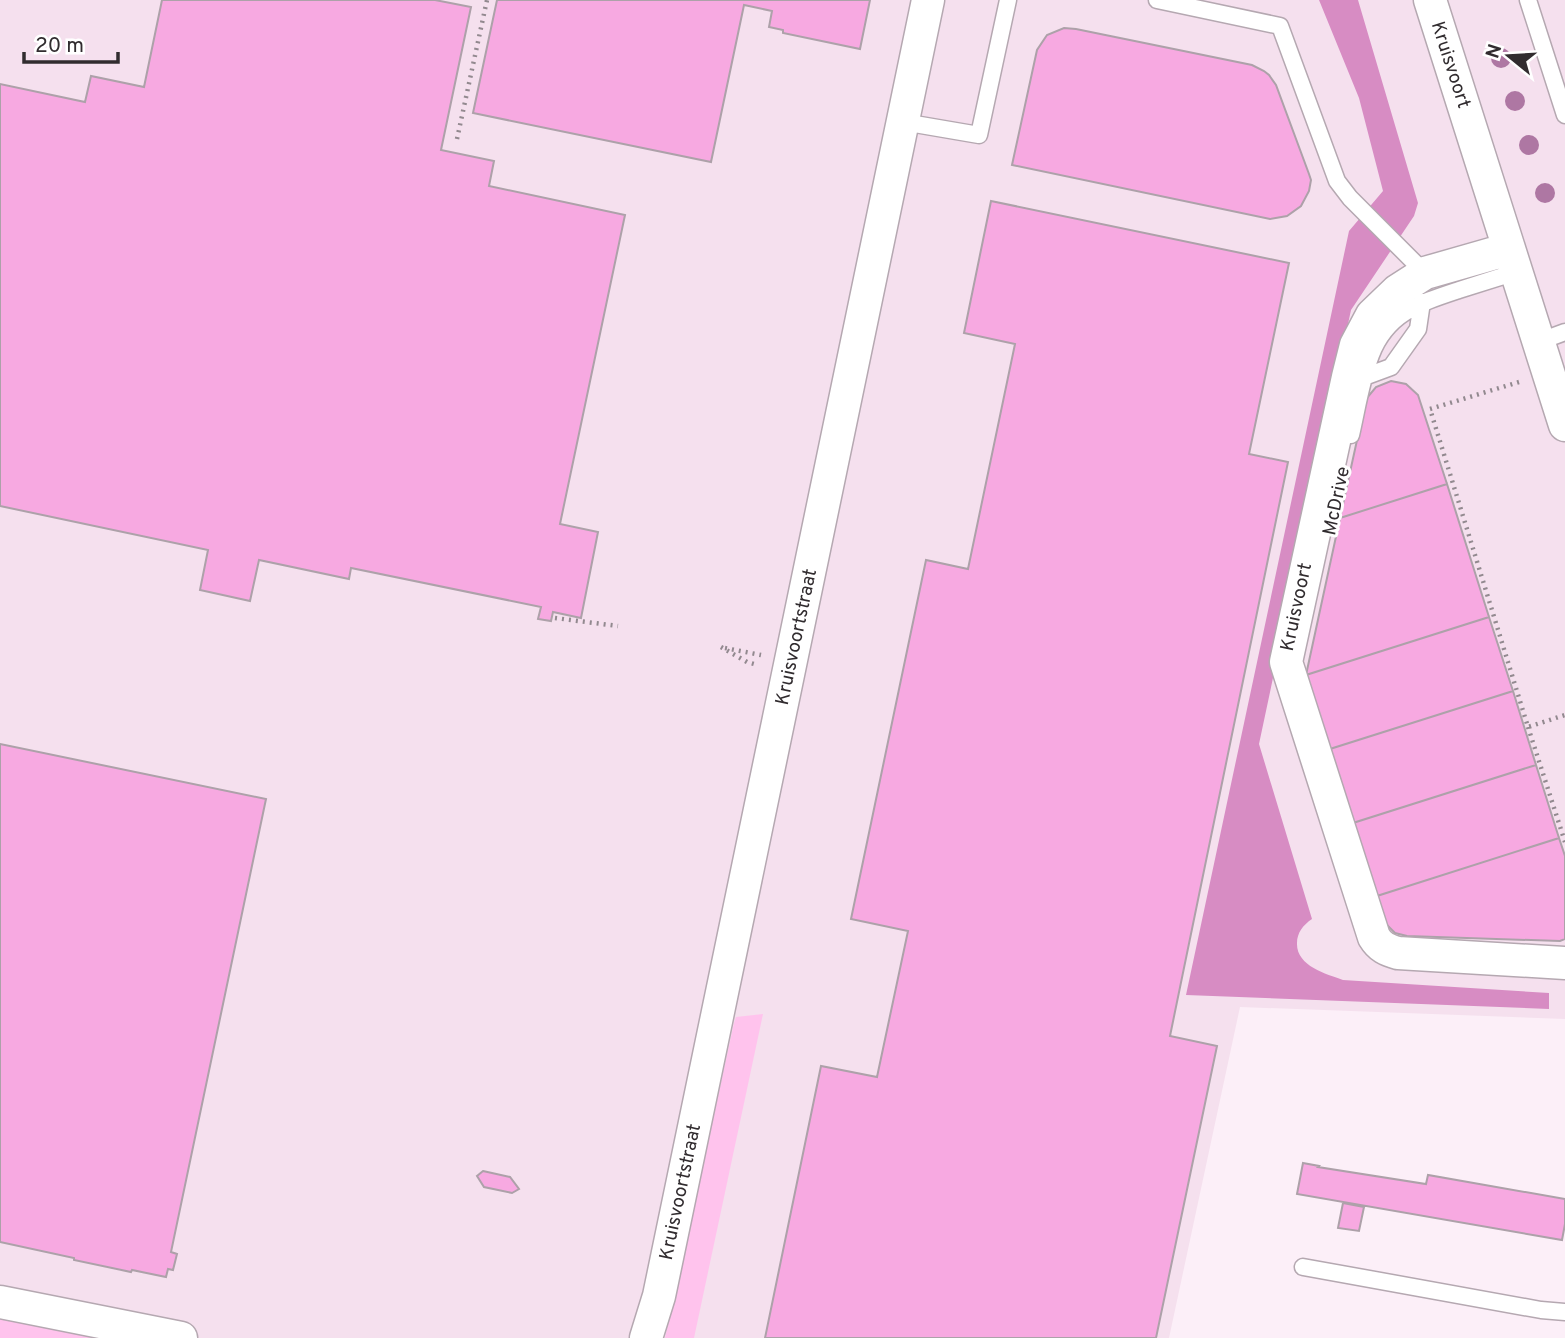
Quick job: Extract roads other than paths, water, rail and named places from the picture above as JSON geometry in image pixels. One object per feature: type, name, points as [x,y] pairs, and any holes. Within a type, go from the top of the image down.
[{"type":"street","name":"Kruisvoortstraat","points":[[646,1338],[664,1273],[929,0]]},
{"type":"street","name":"Kruisvoort","points":[[1430,0],[1512,261],[1552,337],[1548,373],[1563,414]]},
{"type":"street","name":"Kruisvoort","points":[[1512,261],[1418,277],[1396,291],[1372,315],[1356,345],[1286,662],[1374,937],[1379,944],[1398,953],[1565,963]]},
{"type":"street","points":[[0,1302],[181,1338]]},
{"type":"lane","points":[[903,122],[979,135],[1008,0]]},
{"type":"lane","points":[[1157,0],[1280,26],[1337,181],[1418,277],[1418,329],[1391,367],[1364,377]]},
{"type":"lane","points":[[1528,0],[1565,115]]},
{"type":"lane","name":"McDrive","points":[[1349,445],[1371,354],[1383,333],[1401,315],[1418,277]]},
{"type":"lane","name":"McDrive","points":[[1286,662],[1323,567],[1329,540]]},
{"type":"lane","points":[[1303,1267],[1528,1308],[1565,1312]]}]
